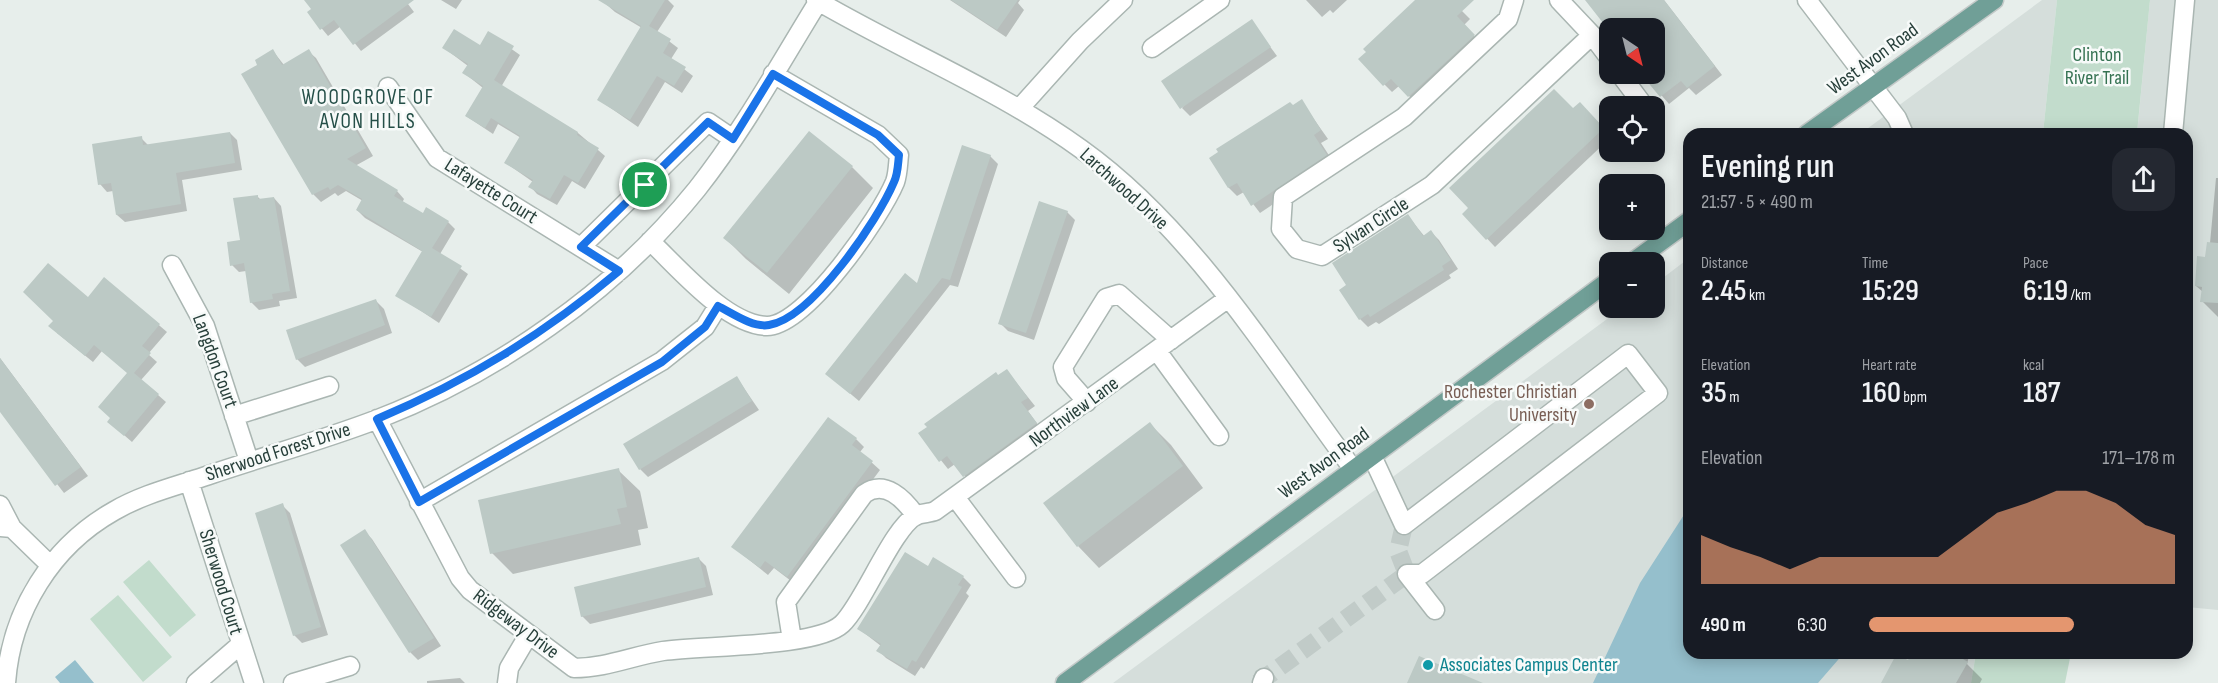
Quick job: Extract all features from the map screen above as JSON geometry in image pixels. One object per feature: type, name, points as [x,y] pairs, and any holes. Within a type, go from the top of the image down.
[{"type":"main road","name":"West Avon Road","points":[[1816,128],[1994,0]]},
{"type":"main road","points":[[1646,252],[1683,225]]},
{"type":"main road","name":"West Avon Road","points":[[1065,683],[1599,288]]},
{"type":"street","points":[[1019,109],[1080,41],[1122,0]]},
{"type":"street","points":[[1152,48],[1220,0]]},
{"type":"street","name":"Sylvan Circle","points":[[1514,0],[1508,19],[1404,117],[1283,197],[1281,229],[1297,249],[1322,256],[1432,185],[1592,35]]},
{"type":"street","points":[[1559,0],[1599,44]]},
{"type":"street","points":[[1807,0],[1897,118],[1901,128]]},
{"type":"street","points":[[2174,128],[2186,0]]},
{"type":"street","name":"Larchwood Drive","points":[[817,1],[1019,109],[1082,149],[1125,184],[1165,224],[1227,299],[1353,469]]},
{"type":"street","name":"Sherwood Forest Drive","points":[[4,672],[18,624],[50,564],[91,525],[116,510],[189,481],[377,419],[434,395],[532,339],[576,308],[650,241],[696,189],[733,139],[817,1]]},
{"type":"street","points":[[650,241],[718,306],[750,322],[768,326],[789,317],[814,297],[850,254],[875,219],[896,180],[899,155],[878,135],[773,74]]},
{"type":"street","name":"Lafayette Court","points":[[388,87],[437,158],[619,271]]},
{"type":"street","points":[[581,247],[708,122],[733,139]]},
{"type":"street","name":"Langdon Court","points":[[172,266],[206,326],[249,461]]},
{"type":"street","points":[[1087,402],[1066,378],[1063,367],[1106,298],[1119,294],[1164,346],[1219,436]]},
{"type":"street","name":"Northview Lane","points":[[574,675],[662,651],[792,640],[822,634],[842,624],[902,531],[916,516],[935,511],[955,498],[1227,299]]},
{"type":"street","points":[[419,502],[662,362],[705,327],[718,306]]},
{"type":"street","points":[[1372,456],[1404,525],[1628,354],[1658,393],[1422,574],[1407,574],[1435,610]]},
{"type":"street","points":[[234,416],[329,386]]},
{"type":"street","name":"Ridgeway Drive","points":[[377,419],[460,578],[470,590],[529,634],[574,675]]},
{"type":"street","name":"Sherwood Court","points":[[189,481],[254,683]]},
{"type":"street","points":[[792,640],[786,602],[864,494],[872,488],[881,487],[905,501],[916,516]]},
{"type":"street","points":[[955,498],[1016,578]]},
{"type":"street","points":[[0,505],[6,528],[50,564]]},
{"type":"street","points":[[507,683],[509,668],[529,634]]},
{"type":"street","points":[[196,683],[240,645]]},
{"type":"street","points":[[292,683],[350,666]]},
{"type":"shaded area","points":[[2042,0],[2057,0],[2044,128],[1868,128]]},
{"type":"shaded area","points":[[2150,0],[2218,0],[2218,610],[2193,608],[2193,128],[2138,128]]},
{"type":"shaded area","name":"Rochester Christian University","points":[[1683,263],[1683,659],[1975,659],[1971,683],[1113,683],[1608,318],[1665,318],[1665,276]]},
{"type":"green space","name":"Clinton River Trail","points":[[2057,0],[2150,0],[2137,128],[2044,128]]},
{"type":"green space","points":[[149,560],[196,615],[170,637],[123,582]]},
{"type":"green space","points":[[118,595],[172,657],[143,682],[90,619]]},
{"type":"green space","points":[[1975,659],[2070,659],[2065,683],[1971,683]]},
{"type":"water","points":[[1683,516],[1683,659],[1839,659],[1818,683],[1593,683],[1640,583]]},
{"type":"water","points":[[75,660],[94,683],[60,683],[55,677]]},
{"type":"building","points":[[304,0],[414,0],[353,45],[334,20],[320,30],[307,12],[311,9]]},
{"type":"building","points":[[598,0],[665,0],[649,26],[671,39],[663,53],[686,67],[674,86],[657,76],[630,120],[597,100],[641,26]]},
{"type":"building","points":[[951,0],[1018,0],[997,30]]},
{"type":"building","points":[[1415,0],[1474,0],[1457,16],[1475,35],[1408,97],[1391,79],[1383,86],[1358,59],[1366,52],[1363,49]]},
{"type":"building","points":[[1585,0],[1664,0],[1715,66],[1687,88],[1681,81],[1659,96],[1649,84],[1665,84],[1665,18],[1599,18]]},
{"type":"building","points":[[1252,19],[1271,47],[1180,109],[1161,81]]},
{"type":"building","points":[[454,29],[480,45],[488,31],[514,46],[494,80],[578,132],[577,135],[599,148],[578,183],[564,175],[550,199],[528,187],[533,180],[504,163],[520,136],[491,118],[485,128],[465,116],[483,86],[462,73],[468,64],[442,48]]},
{"type":"building","points":[[273,49],[282,65],[309,49],[366,148],[347,159],[398,190],[394,196],[423,213],[426,207],[449,221],[432,248],[462,266],[431,317],[395,296],[422,251],[356,210],[362,199],[338,185],[312,195],[241,74],[257,65],[255,60]]},
{"type":"building","points":[[1554,89],[1573,108],[1580,102],[1599,123],[1599,133],[1486,240],[1462,214],[1468,208],[1449,188]]},
{"type":"building","points":[[1302,99],[1321,130],[1314,135],[1327,155],[1251,206],[1237,183],[1228,188],[1209,158],[1218,152],[1216,149],[1290,102],[1293,105]]},
{"type":"building","points":[[809,131],[853,166],[767,273],[723,238]]},
{"type":"building","points":[[230,132],[235,163],[176,173],[181,204],[116,215],[111,183],[98,185],[92,144],[142,136],[143,145]]},
{"type":"building","points":[[962,145],[991,155],[950,280],[942,278],[850,394],[825,374],[905,273],[917,283]]},
{"type":"building","points":[[258,195],[258,199],[274,197],[290,291],[272,294],[273,299],[250,303],[244,263],[230,266],[227,242],[240,240],[233,198]]},
{"type":"building","points":[[1039,201],[1068,211],[1026,333],[998,324]]},
{"type":"building","points":[[1408,214],[1423,236],[1431,230],[1451,260],[1442,266],[1444,270],[1370,317],[1368,314],[1359,320],[1339,290],[1346,285],[1332,263]]},
{"type":"building","points":[[2207,242],[2218,243],[2218,303],[2200,302],[2202,287],[2195,286],[2197,256],[2205,257]]},
{"type":"building","points":[[48,263],[88,297],[104,277],[160,324],[142,346],[151,353],[134,373],[159,394],[124,436],[107,422],[110,418],[98,407],[127,373],[94,345],[85,356],[48,326],[53,321],[23,292]]},
{"type":"building","points":[[376,299],[385,325],[296,360],[286,330]]},
{"type":"building","points":[[0,358],[81,467],[55,486],[0,412]]},
{"type":"building","points":[[1007,369],[1028,398],[1021,402],[1037,423],[963,477],[947,456],[939,462],[918,433],[927,427],[924,424],[996,372],[998,375]]},
{"type":"building","points":[[737,376],[752,401],[639,470],[623,444]]},
{"type":"building","points":[[828,417],[857,438],[852,445],[873,461],[787,577],[765,561],[760,568],[731,547]]},
{"type":"building","points":[[1150,422],[1183,466],[1077,547],[1043,503]]},
{"type":"building","points":[[619,468],[627,507],[617,509],[621,524],[490,554],[478,500]]},
{"type":"building","points":[[283,503],[321,627],[293,636],[255,513]]},
{"type":"building","points":[[365,529],[434,638],[409,653],[340,545]]},
{"type":"building","points":[[905,552],[928,566],[933,557],[964,576],[958,585],[962,587],[916,662],[912,660],[907,669],[876,651],[881,644],[857,629]]},
{"type":"building","points":[[699,557],[706,587],[581,617],[574,587]]},
{"type":"building","name":"Associates Campus Center","points":[[1419,656],[1483,683],[1407,683]]},
{"type":"building","points":[[1894,659],[1963,659],[1968,662],[1956,683],[1881,683]]},
{"type":"tunnel","points":[[1258,683],[1407,574],[1398,551],[1404,525]]},
{"type":"place","name":"Rochester Christian University","points":[[1589,404]]},
{"type":"place","name":"Associates Campus Center","points":[[1428,665]]},
{"type":"district","name":"WOODGROVE OF AVON HILLS","points":[[368,109]]},
{"type":"route","points":[[773,74],[833,111],[878,135],[899,155],[896,180],[875,219],[850,254],[814,297],[789,317],[768,326],[750,322],[718,306],[705,327],[662,362],[419,502],[377,419],[434,395],[482,370],[576,308],[619,271],[581,247],[645,185],[708,122],[733,139],[773,74]]}]
